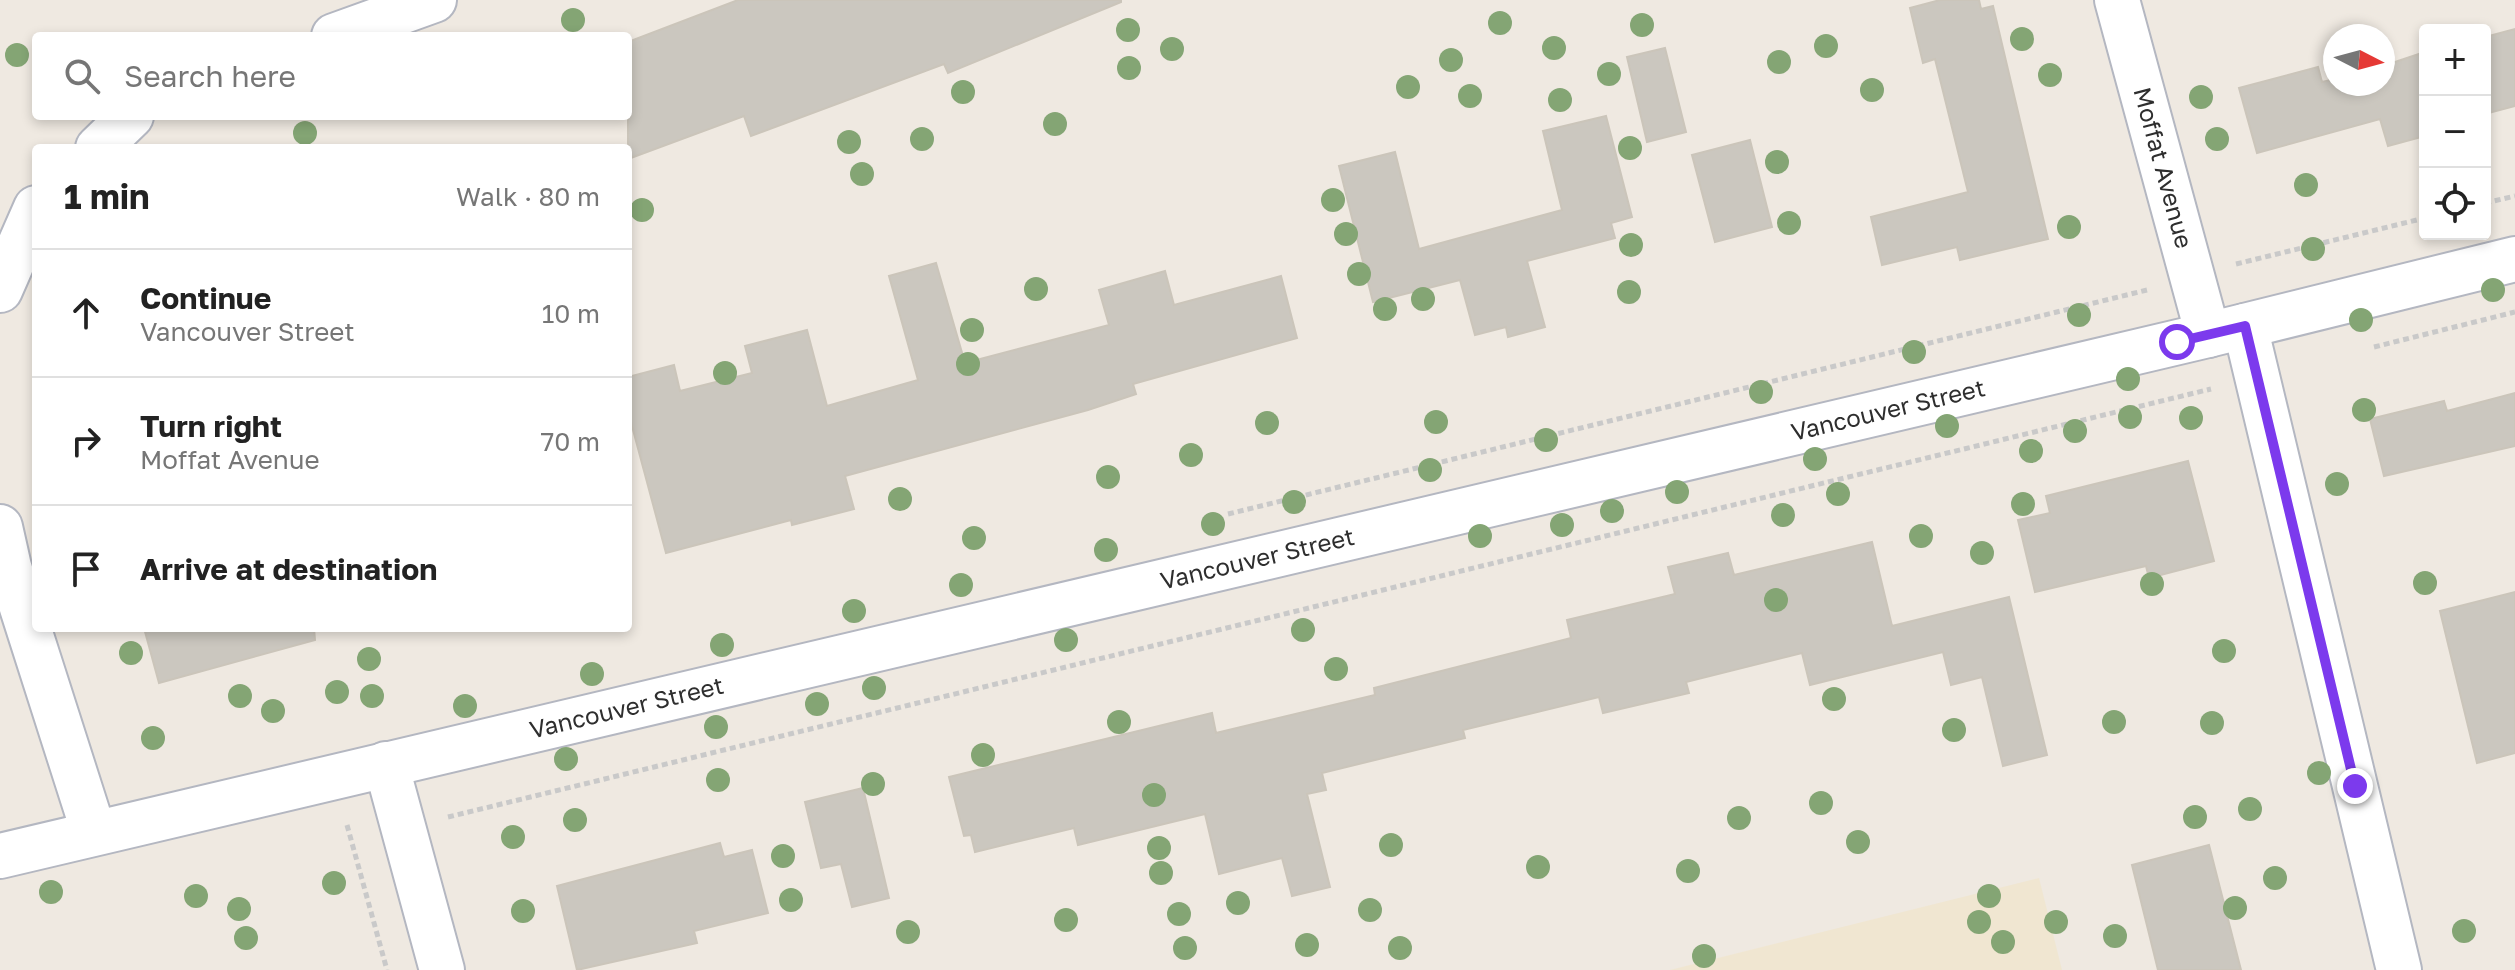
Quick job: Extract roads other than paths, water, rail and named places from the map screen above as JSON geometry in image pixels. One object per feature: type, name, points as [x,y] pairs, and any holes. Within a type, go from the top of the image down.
[{"type":"street","points":[[345,32],[434,0]]},
{"type":"street","name":"Moffat Avenue","points":[[2117,0],[2226,330],[2399,970]]},
{"type":"street","points":[[102,144],[127,120]]},
{"type":"street","points":[[0,290],[32,217]]},
{"type":"street","name":"Vancouver Street","points":[[0,856],[2515,259]]},
{"type":"street","points":[[0,527],[9,567],[94,833]]},
{"type":"street","points":[[386,764],[442,970]]}]
